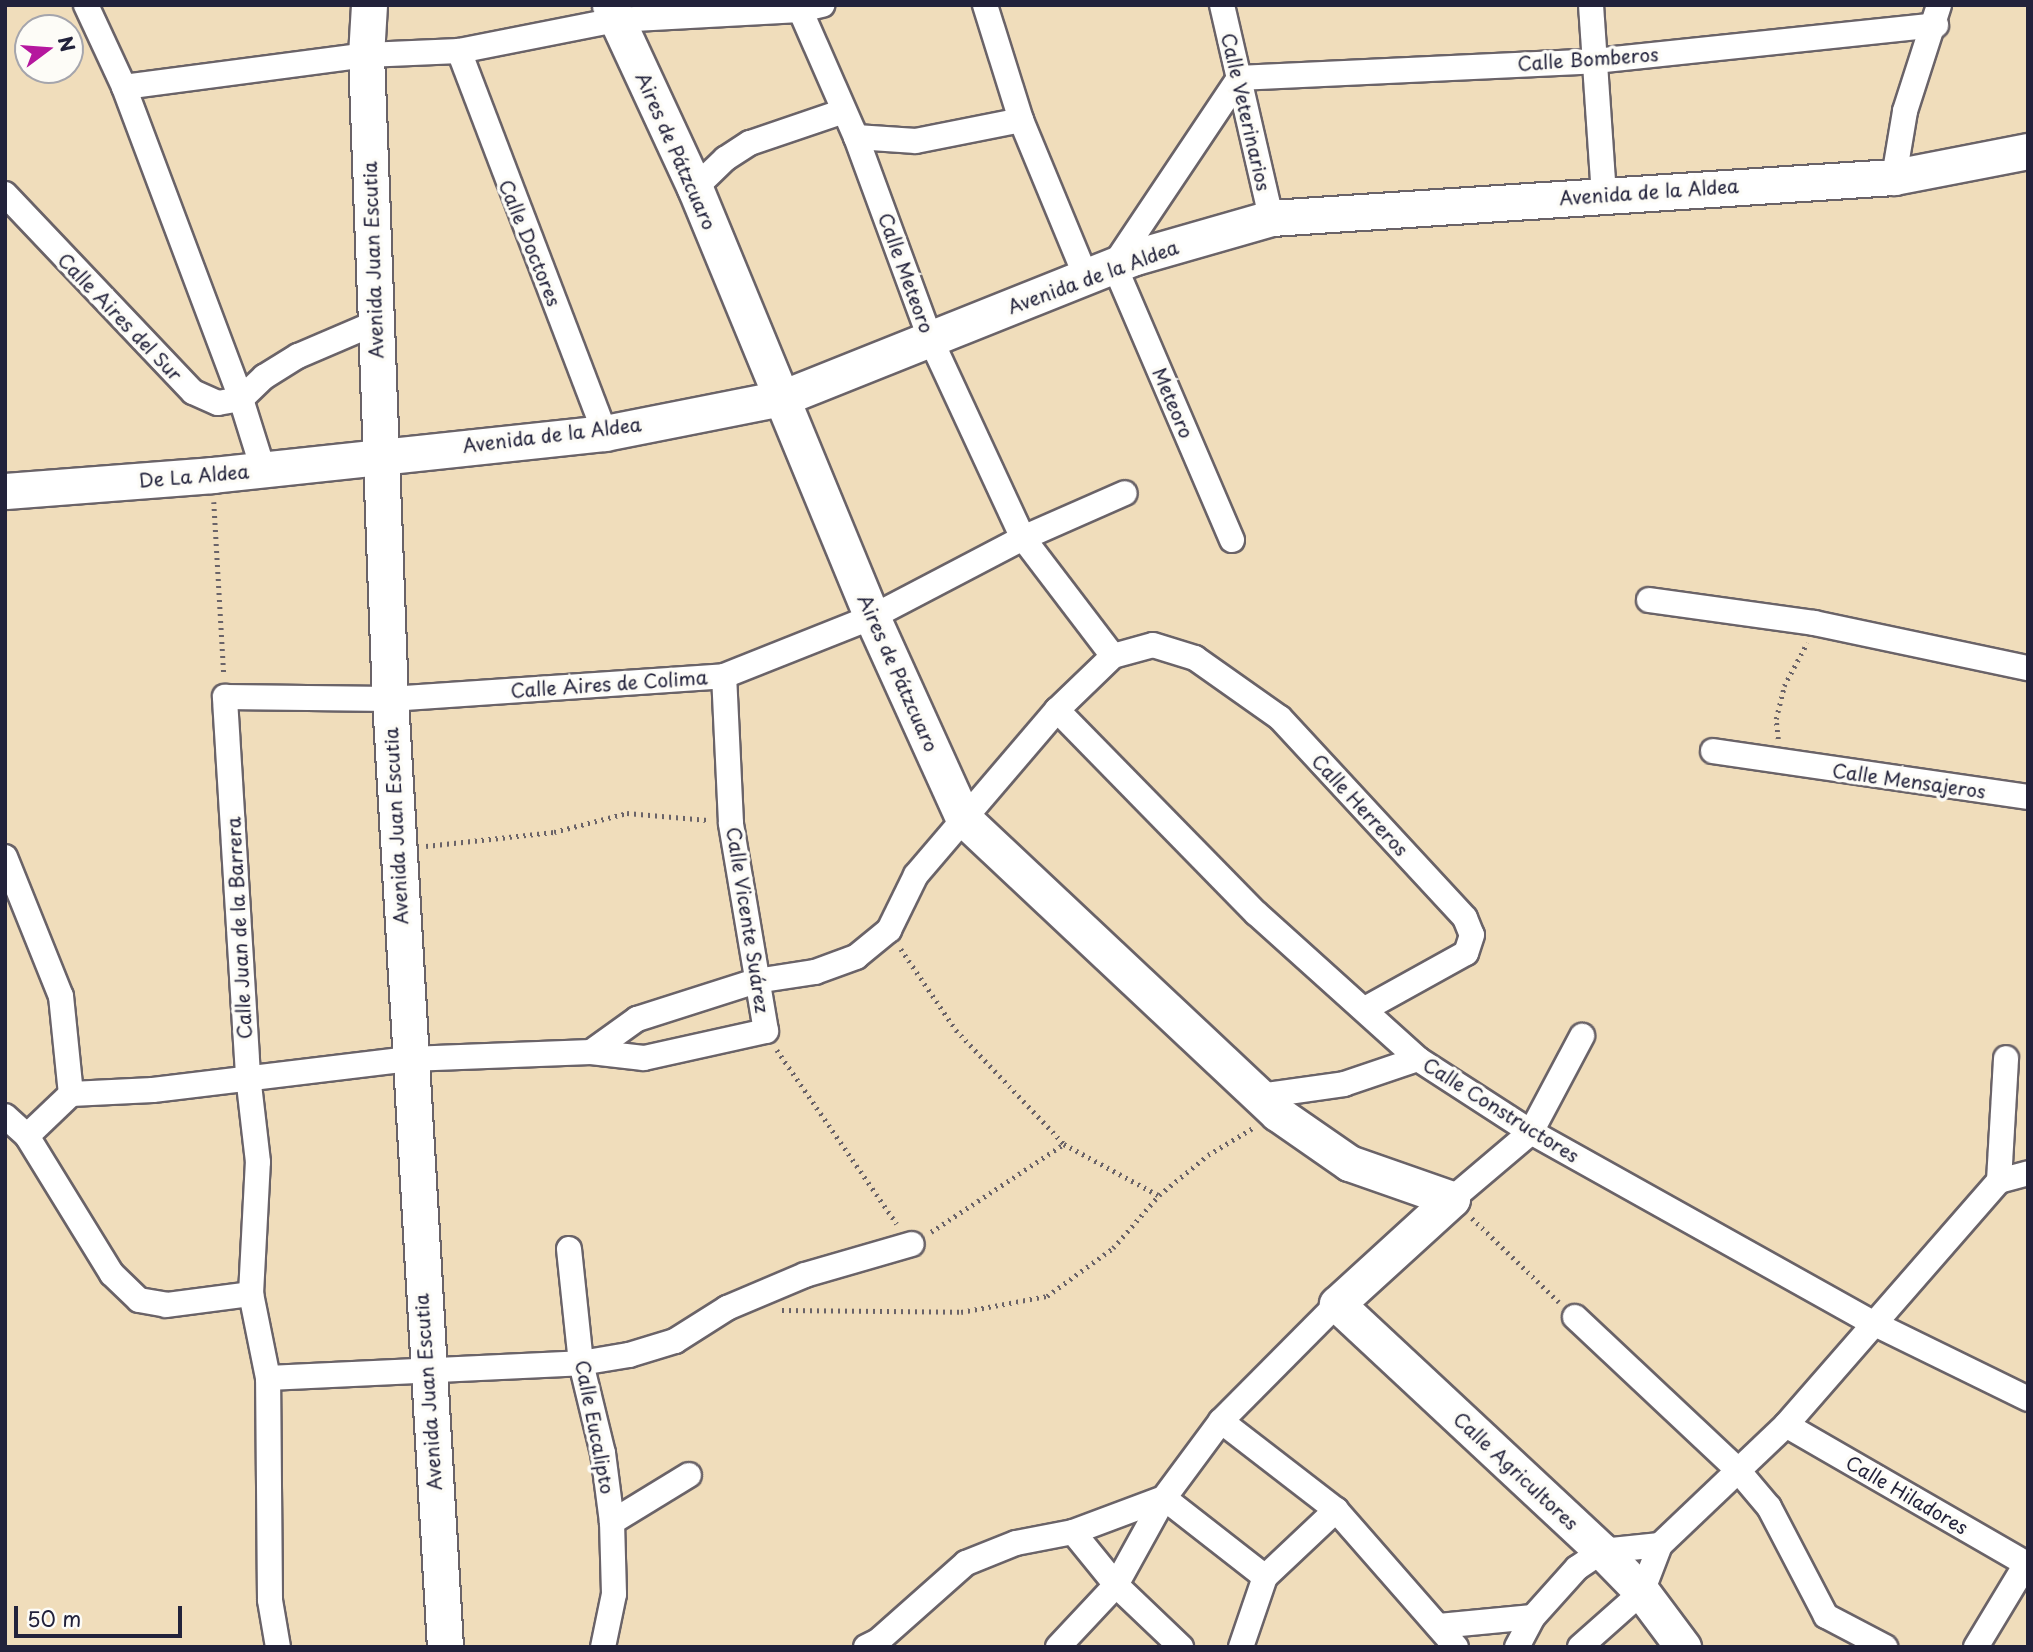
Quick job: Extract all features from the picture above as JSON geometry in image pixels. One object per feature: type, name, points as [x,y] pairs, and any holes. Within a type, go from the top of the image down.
[{"type":"street","points":[[86,5],[124,87],[241,399],[263,469]]},
{"type":"street","name":"Avenida Juan Escutia","points":[[369,5],[366,55],[390,699],[426,1369],[445,1647]]},
{"type":"street","name":"Meteoro","points":[[985,5],[1021,121],[1100,271],[1232,540]]},
{"type":"street","name":"Calle Veterinarios","points":[[1222,5],[1271,218]]},
{"type":"street","points":[[1591,5],[1604,195]]},
{"type":"street","points":[[124,87],[366,55],[459,51],[613,13],[807,7]]},
{"type":"street","name":"Calle Meteoro","points":[[807,7],[930,338],[1023,538],[1113,656]]},
{"type":"street","name":"Aires de Pátzcuaro","points":[[613,13],[695,188],[872,617],[963,818],[1269,1104],[1349,1163],[1452,1199]]},
{"type":"street","points":[[1894,177],[1905,111],[1938,15]]},
{"type":"street","name":"Calle Bomberos","points":[[1239,78],[1595,61],[1938,15]]},
{"type":"street","name":"Calle Doctores","points":[[459,51],[605,433]]},
{"type":"street","points":[[1100,271],[1239,78]]},
{"type":"street","points":[[695,188],[725,159],[750,143],[844,111]]},
{"type":"street","points":[[856,137],[916,141],[1021,121]]},
{"type":"street","name":"Avenida de la Aldea","points":[[382,454],[605,433],[782,398],[1100,271],[1271,218],[1894,177],[2028,151]]},
{"type":"street","name":"Calle Aires del Sur","points":[[5,194],[193,392],[218,403],[241,399]]},
{"type":"street","points":[[241,399],[264,377],[298,356],[375,323]]},
{"type":"street","name":"De La Aldea","points":[[5,491],[212,475],[382,454]]},
{"type":"street","name":"Calle Aires de Colima","points":[[225,697],[390,699],[724,676],[872,617],[1023,538],[1125,493]]},
{"type":"street","points":[[1649,600],[1814,622],[2028,668]]},
{"type":"street","name":"Calle Herreros","points":[[1113,656],[1153,645],[1195,658],[1280,718],[1465,918],[1472,935],[1466,953],[1365,1009]]},
{"type":"street","points":[[591,1052],[637,1018],[756,981],[816,972],[856,957],[889,930],[916,875],[963,818],[1057,709],[1113,656]]},
{"type":"street","name":"Calle Vicente Suárez","points":[[724,676],[731,823],[766,1031]]},
{"type":"street","name":"Calle Juan de la Barrera","points":[[225,697],[248,1075],[258,1162],[251,1294],[268,1378],[270,1600],[278,1647]]},
{"type":"street","name":"Calle Constructores","points":[[1057,709],[1256,913],[1418,1059],[1531,1132],[1875,1324],[2028,1399]]},
{"type":"street","name":"Calle Mensajeros","points":[[1713,751],[2028,797]]},
{"type":"street","points":[[5,858],[61,996],[71,1094]]},
{"type":"street","points":[[27,1136],[71,1094],[153,1090],[248,1075],[409,1059],[591,1052],[644,1058],[766,1031]]},
{"type":"street","points":[[1058,1647],[1116,1586],[1164,1498],[1221,1421],[1338,1304],[1452,1199],[1531,1132],[1582,1036]]},
{"type":"street","points":[[1999,1181],[2006,1058]]},
{"type":"street","points":[[1269,1104],[1344,1084],[1418,1059]]},
{"type":"street","points":[[5,1116],[27,1136],[113,1274],[139,1300],[166,1305],[251,1294]]},
{"type":"street","points":[[1580,1647],[1642,1592],[1660,1545],[1736,1468],[1786,1424],[1999,1181],[2028,1173]]},
{"type":"street","points":[[268,1378],[581,1363],[675,1341],[727,1308],[806,1275],[912,1244]]},
{"type":"street","name":"Calle Eucalipto","points":[[569,1249],[581,1363],[603,1452],[612,1522],[614,1594],[603,1647]]},
{"type":"street","name":"Calle Agricultores","points":[[1338,1304],[1602,1551],[1642,1592],[1683,1647]]},
{"type":"street","points":[[1575,1317],[1736,1468],[1769,1507],[1826,1616],[1885,1647]]},
{"type":"street","points":[[1221,1421],[1336,1510],[1456,1647]]},
{"type":"street","name":"Calle Hiladores","points":[[1786,1424],[2027,1564]]},
{"type":"street","points":[[612,1522],[689,1475]]},
{"type":"street","points":[[866,1647],[878,1642],[966,1563],[1016,1543],[1073,1532],[1164,1498]]},
{"type":"street","points":[[1164,1498],[1265,1577]]},
{"type":"street","points":[[1241,1647],[1265,1577],[1336,1510]]},
{"type":"street","points":[[1073,1532],[1116,1586],[1181,1647]]},
{"type":"street","points":[[1517,1647],[1533,1617],[1577,1568],[1602,1551],[1660,1545]]},
{"type":"street","points":[[1976,1647],[2027,1564]]},
{"type":"street","points":[[1439,1626],[1533,1617]]},
{"type":"path","points":[[212,475],[225,697]]},
{"type":"path","points":[[1791,764],[1778,744],[1776,719],[1784,686],[1800,660],[1814,622]]},
{"type":"path","points":[[397,849],[554,832],[627,813],[731,823]]},
{"type":"path","points":[[889,930],[956,1030],[1064,1144],[1159,1195]]},
{"type":"path","name":"Calle Vicente Suárez","points":[[766,1031],[792,1077],[912,1244]]},
{"type":"path","points":[[769,1310],[961,1312],[1047,1296],[1113,1248],[1159,1195],[1269,1104]]},
{"type":"path","points":[[912,1244],[1064,1144]]},
{"type":"path","points":[[1452,1199],[1575,1317]]}]
